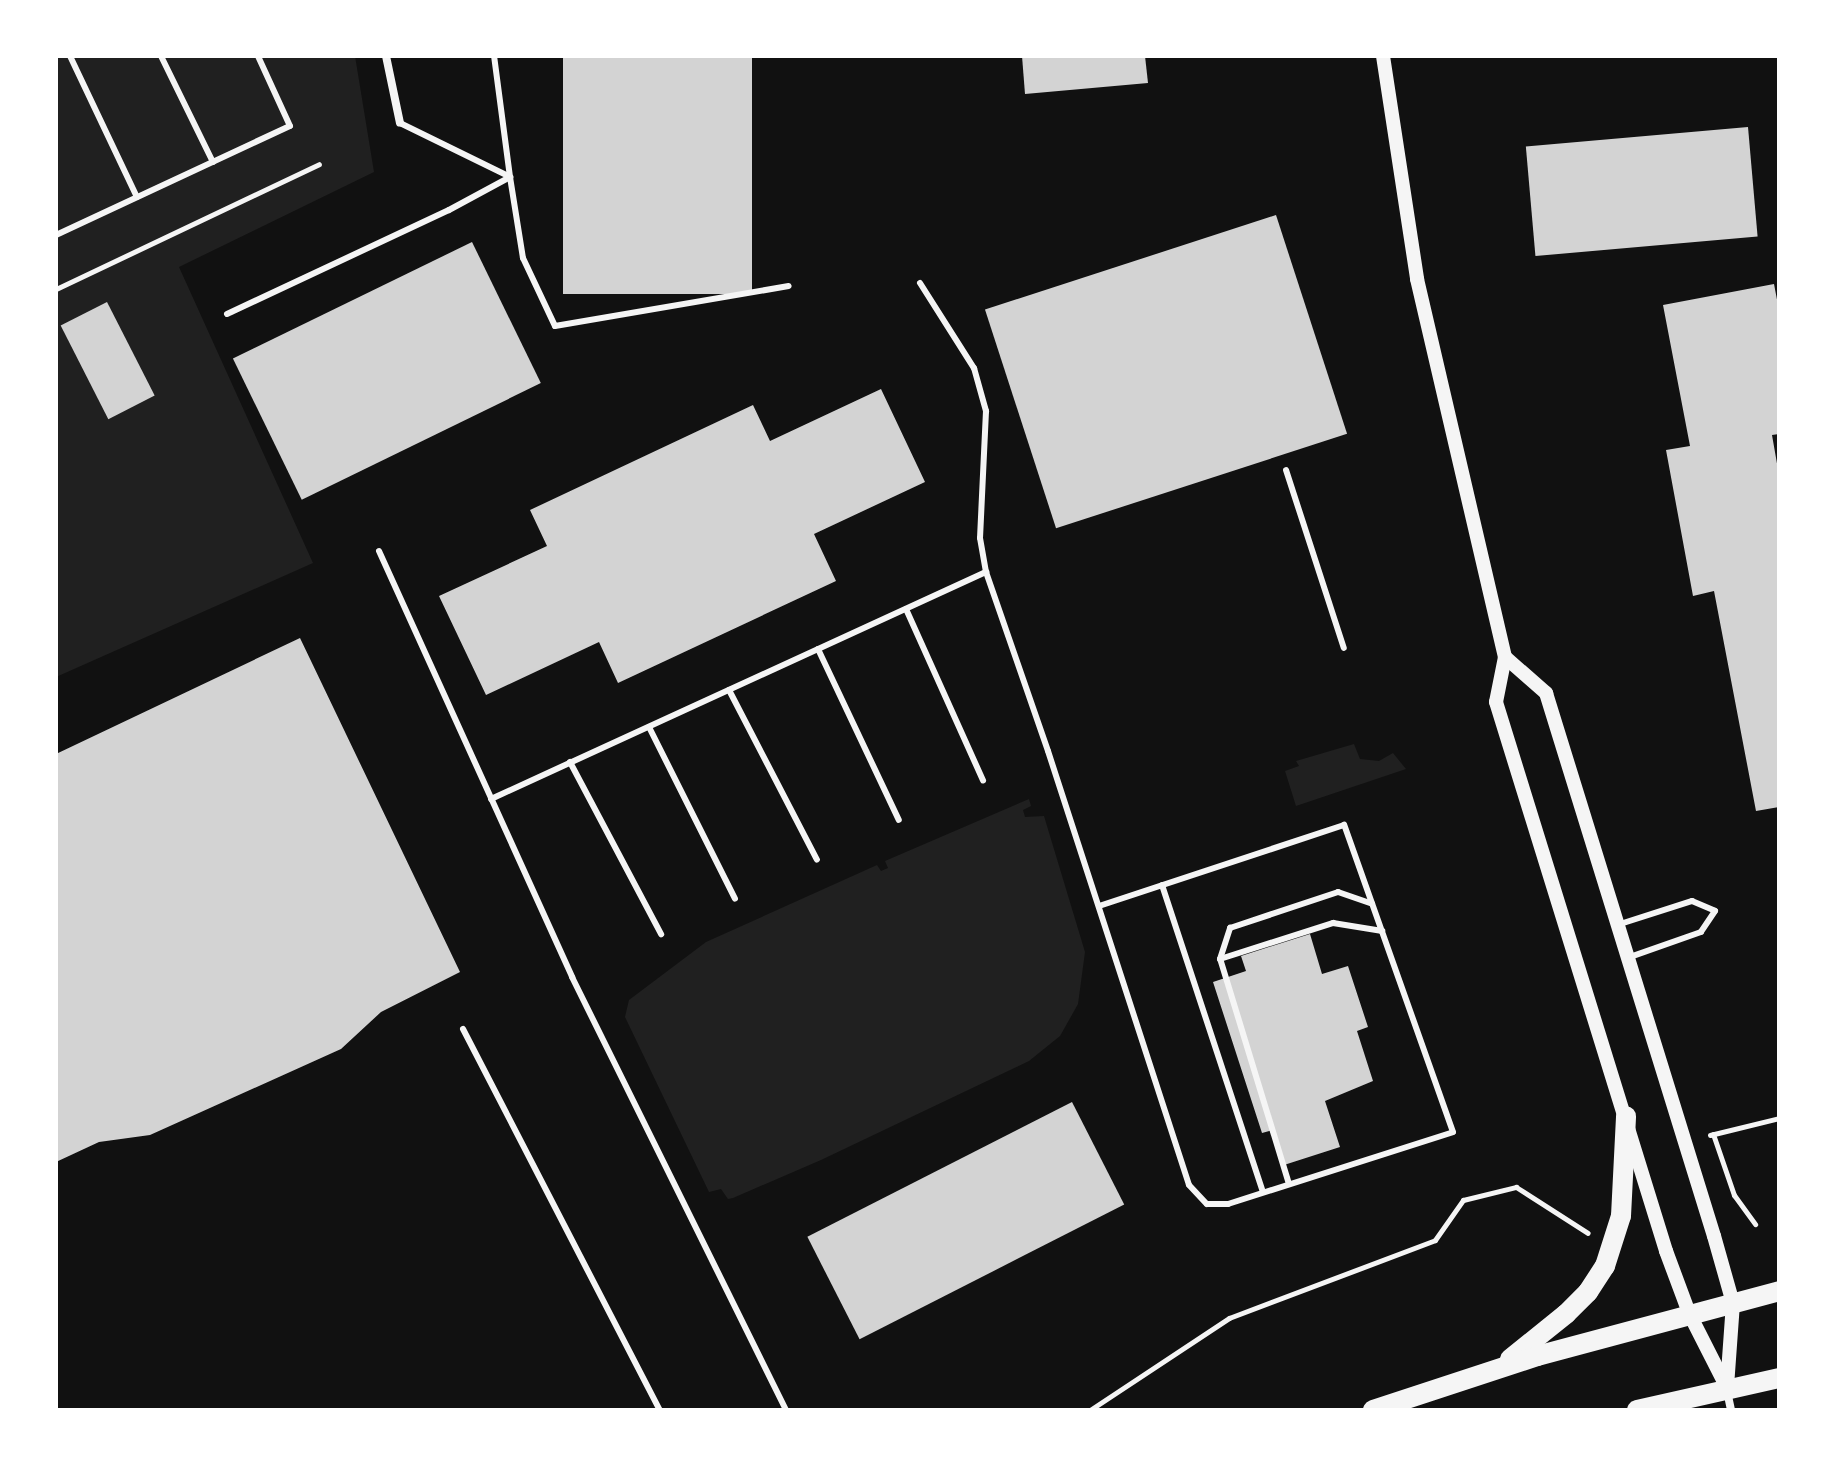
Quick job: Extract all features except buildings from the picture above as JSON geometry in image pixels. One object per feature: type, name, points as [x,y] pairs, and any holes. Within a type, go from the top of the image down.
[{"type":"main road","points":[[1499,1367],[1566,1314],[1588,1292],[1605,1266],[1621,1216],[1626,1116]]},
{"type":"main road","points":[[1373,1410],[1499,1367],[1779,1291]]},
{"type":"main road","points":[[1637,1410],[1779,1378]]},
{"type":"street","points":[[386,56],[400,123]]},
{"type":"street","points":[[1383,56],[1417,279],[1505,657],[1496,702],[1689,1313],[1727,1388]]},
{"type":"street","points":[[1505,657],[1546,693],[1733,1303],[1727,1388],[1731,1410]]},
{"type":"lane","points":[[70,56],[137,197]]},
{"type":"lane","points":[[161,56],[213,162]]},
{"type":"lane","points":[[56,225],[58,234],[290,126],[258,56]]},
{"type":"lane","points":[[494,56],[523,258],[555,326],[789,286]]},
{"type":"lane","points":[[400,123],[510,177]]},
{"type":"lane","points":[[227,314],[510,177]]},
{"type":"lane","points":[[920,283],[974,368],[986,411],[980,538],[986,572],[1189,1185],[1207,1204],[1228,1204],[1453,1132],[1344,825],[1099,906]]},
{"type":"lane","points":[[1286,470],[1344,648]]},
{"type":"lane","points":[[379,551],[572,977],[786,1410]]},
{"type":"lane","points":[[491,799],[986,572]]},
{"type":"lane","points":[[906,609],[983,780]]},
{"type":"lane","points":[[818,649],[899,820]]},
{"type":"lane","points":[[729,690],[817,860]]},
{"type":"lane","points":[[649,727],[735,899]]},
{"type":"lane","points":[[570,762],[661,934]]},
{"type":"lane","points":[[1162,885],[1263,1192]]},
{"type":"lane","points":[[1289,1184],[1220,959],[1230,928],[1338,892],[1372,904]]},
{"type":"lane","points":[[1617,925],[1692,901],[1715,911],[1701,932],[1628,958]]},
{"type":"lane","points":[[1220,959],[1333,923],[1382,931]]},
{"type":"lane","points":[[463,1029],[660,1410]]},
{"type":"path","points":[[56,289],[319,164]]},
{"type":"path","points":[[1755,1224],[1734,1195],[1713,1134],[1779,1118]]},
{"type":"path","points":[[1090,1410],[1229,1318],[1435,1240],[1463,1200],[1516,1187],[1592,1236]]},
{"type":"shaded area","points":[[56,56],[355,56],[374,172],[179,267],[313,563],[56,677]]},
{"type":"shaded area","points":[[1354,744],[1360,759],[1379,761],[1393,753],[1406,769],[1296,806],[1285,771],[1299,766],[1296,761]]},
{"type":"shaded area","points":[[1029,799],[1031,806],[1023,810],[1025,817],[1044,816],[1085,952],[1078,1004],[1060,1036],[1029,1061],[821,1160],[733,1198],[728,1199],[721,1189],[709,1192],[625,1017],[629,1000],[706,942],[877,865],[881,871],[888,868],[885,861]]}]
